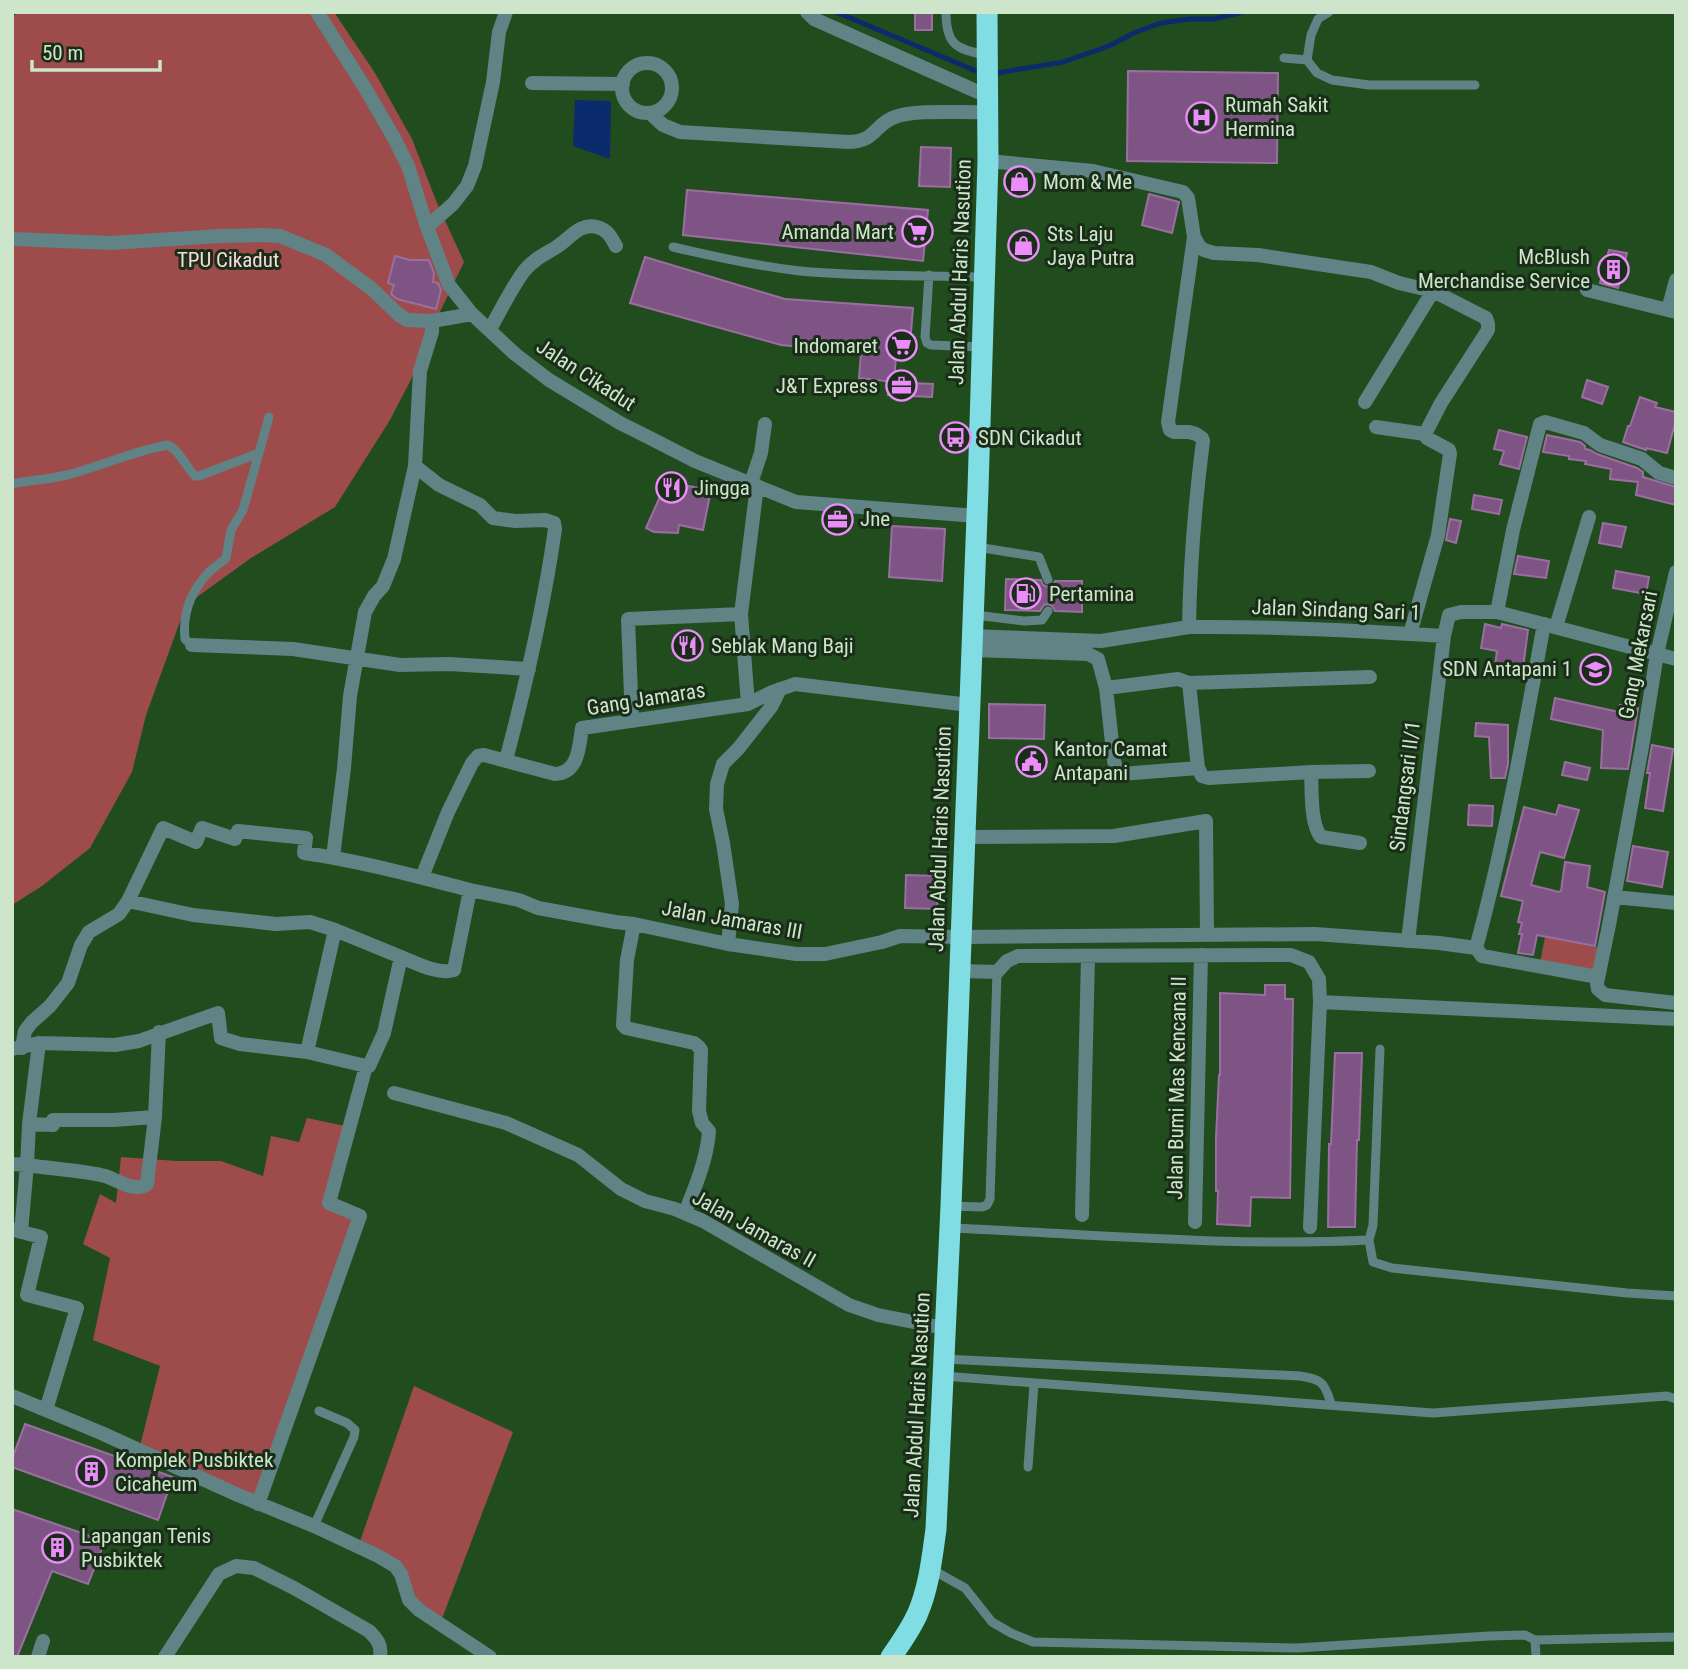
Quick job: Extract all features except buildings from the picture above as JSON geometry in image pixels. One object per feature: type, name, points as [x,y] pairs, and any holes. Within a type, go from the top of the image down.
[{"type":"highway","name":"Jalan Abdul Haris Nasution","points":[[891,1657],[918,1614],[931,1569],[936,1529],[951,1206],[982,347],[988,161],[987,12]]},
{"type":"street","name":"Jalan Cikadut","points":[[317,12],[366,88],[408,166],[449,285],[472,314],[515,354],[549,380],[620,423],[695,461],[796,502],[976,516]]},
{"type":"street","points":[[427,227],[453,204],[467,186],[475,166],[499,32],[506,12]]},
{"type":"street","points":[[807,12],[814,19],[987,98]]},
{"type":"street","points":[[640,64],[658,65],[666,71],[673,88],[666,105],[659,111],[650,113],[643,113],[629,106],[622,92],[626,75],[640,64]]},
{"type":"street","points":[[532,83],[623,84]]},
{"type":"street","points":[[650,113],[663,125],[680,132],[860,142],[892,117],[987,98]]},
{"type":"street","points":[[988,161],[1093,171],[1183,192],[1188,198],[1194,237],[1168,422],[1170,430],[1196,434],[1203,441],[1190,582],[1189,627]]},
{"type":"street","points":[[490,328],[524,271],[536,259],[575,232],[586,226],[596,226],[610,234],[616,246]]},
{"type":"street","points":[[12,239],[111,243],[220,236],[280,236],[326,255],[372,289],[407,320],[432,321],[472,314]]},
{"type":"street","points":[[1194,237],[1199,246],[1214,253],[1258,255],[1371,272],[1399,283],[1433,291],[1486,318],[1488,330],[1441,403],[1425,434]]},
{"type":"street","points":[[1587,290],[1672,311],[1676,280]]},
{"type":"street","points":[[1365,402],[1433,291]]},
{"type":"street","points":[[333,857],[350,696],[365,612],[383,586],[394,559],[415,466],[421,371],[432,332],[432,321]]},
{"type":"street","points":[[1497,612],[1513,530],[1541,424],[1545,422],[1584,433],[1600,445],[1642,459],[1659,474],[1676,478]]},
{"type":"street","points":[[748,704],[741,614],[754,484],[765,425]]},
{"type":"street","points":[[1376,427],[1425,434]]},
{"type":"street","points":[[1410,634],[1438,534],[1450,454],[1449,450],[1427,439],[1425,434]]},
{"type":"street","points":[[415,466],[439,485],[480,505],[493,518],[515,522],[545,520],[554,523],[549,573],[506,760]]},
{"type":"street","points":[[1476,948],[1486,914],[1550,625],[1589,517]]},
{"type":"street","name":"Gang Mekarsari","points":[[1598,977],[1657,654],[1676,572]]},
{"type":"street","name":"Jalan Sindang Sari 1","points":[[972,634],[1101,641],[1189,627],[1246,627],[1444,636],[1449,615],[1461,612],[1497,612],[1676,659]]},
{"type":"street","points":[[632,721],[628,619],[741,614]]},
{"type":"street","points":[[972,634],[1088,654],[1098,659],[1106,688],[1114,761],[1121,774],[1198,768]]},
{"type":"street","name":"Sindangsari II/1","points":[[1408,941],[1444,636]]},
{"type":"street","points":[[192,645],[293,649],[400,665],[449,664],[529,669]]},
{"type":"street","points":[[1106,688],[1178,680],[1189,683],[1370,677]]},
{"type":"street","points":[[1189,683],[1198,768],[1202,776],[1209,778],[1368,771]]},
{"type":"street","name":"Gang Jamaras","points":[[422,877],[448,812],[478,756],[484,755],[563,774],[573,766],[582,728],[748,704],[795,684],[969,705]]},
{"type":"street","points":[[728,944],[732,904],[716,809],[717,784],[723,764],[771,707],[780,690]]},
{"type":"street","points":[[1311,772],[1318,835],[1360,843]]},
{"type":"street","points":[[964,837],[1114,836],[1206,821],[1208,935]]},
{"type":"street","points":[[17,1049],[25,1031],[68,983],[81,945],[89,932],[119,914],[128,901],[163,828],[196,842],[202,828],[234,839],[239,831],[306,838],[304,853],[333,857],[470,890],[454,970],[447,972],[417,964],[310,922],[276,924],[193,915],[128,901]]},
{"type":"street","name":"Jalan Jamaras III","points":[[470,890],[519,900],[538,908],[796,954],[824,954],[900,936],[1315,934],[1476,948],[1482,956],[1598,977]]},
{"type":"street","points":[[1614,897],[1676,903]]},
{"type":"street","points":[[634,924],[627,960],[623,1025],[626,1028],[694,1043],[701,1051],[699,1111],[702,1123],[709,1131],[704,1162],[685,1213]]},
{"type":"street","points":[[307,1052],[335,930]]},
{"type":"street","name":"Jalan Bumi Mas Kencana II","points":[[1195,1222],[1202,955]]},
{"type":"street","points":[[960,971],[997,972],[1007,961],[1018,956],[1291,955],[1309,961],[1319,979],[1320,1002],[1310,1227]]},
{"type":"street","points":[[1082,1215],[1088,956]]},
{"type":"street","points":[[17,1049],[39,1043],[115,1045],[139,1041],[218,1013],[221,1038],[240,1044],[307,1052],[366,1066],[372,1063],[384,1033],[401,957]]},
{"type":"street","points":[[1598,977],[1598,989],[1605,995],[1676,1003]]},
{"type":"street","points":[[1320,1002],[1676,1019]]},
{"type":"street","points":[[12,1164],[102,1175],[133,1188],[142,1188],[147,1184],[155,1117],[159,1032]]},
{"type":"street","points":[[39,1043],[27,1166],[17,1231],[41,1237],[27,1295],[77,1308],[46,1410]]},
{"type":"street","points":[[258,1504],[360,1216],[329,1203],[366,1066]]},
{"type":"street","name":"Jalan Jamaras II","points":[[394,1093],[506,1123],[578,1155],[621,1188],[645,1201],[685,1213],[849,1305],[878,1315],[944,1328]]},
{"type":"street","points":[[29,1124],[53,1125],[53,1120],[155,1117]]},
{"type":"street","points":[[12,1395],[258,1504],[314,1526],[395,1566],[401,1574],[409,1600],[419,1610],[490,1657]]},
{"type":"street","points":[[165,1657],[219,1574],[236,1566],[254,1569],[294,1588],[369,1631],[378,1640],[380,1657]]},
{"type":"street","points":[[38,1657],[43,1641]]},
{"type":"lane","points":[[947,12],[948,36],[952,42],[965,51],[987,57]]},
{"type":"lane","points":[[1329,12],[1318,19],[1311,35],[1307,60],[1317,73],[1332,80],[1369,85],[1475,85]]},
{"type":"lane","points":[[1284,58],[1307,60]]},
{"type":"lane","points":[[673,247],[706,256],[789,269],[984,277]]},
{"type":"lane","points":[[929,275],[927,343],[982,347]]},
{"type":"lane","points":[[192,645],[185,639],[183,625],[187,605],[206,575],[226,558],[231,530],[243,510],[269,417]]},
{"type":"lane","points":[[12,484],[59,477],[168,445],[175,449],[195,476],[259,453]]},
{"type":"lane","points":[[975,547],[1039,557],[1048,580]]},
{"type":"lane","points":[[972,634],[1024,621],[1042,620],[1048,611]]},
{"type":"lane","points":[[951,1206],[982,1207],[987,1205],[990,1199],[997,972]]},
{"type":"lane","points":[[1380,1049],[1373,1225],[1369,1240],[1373,1262],[1392,1268],[1676,1296]]},
{"type":"lane","points":[[950,1228],[1199,1240],[1311,1243],[1369,1240]]},
{"type":"lane","points":[[943,1367],[1034,1384],[1433,1413],[1667,1396],[1676,1399]]},
{"type":"lane","points":[[943,1367],[1308,1377],[1321,1381],[1327,1389],[1331,1404]]},
{"type":"lane","points":[[1027,1467],[1034,1384]]},
{"type":"lane","points":[[314,1526],[355,1437],[355,1430],[347,1423],[319,1411]]},
{"type":"lane","points":[[931,1569],[965,1588],[992,1622],[1033,1642],[1297,1648],[1489,1636],[1525,1635],[1535,1640],[1676,1637]]},
{"type":"lane","points":[[1535,1640],[1536,1657]]},
{"type":"green space","name":"TPU Cikadut","points":[[22,12],[334,12],[375,73],[412,139],[464,262],[436,320],[420,362],[390,420],[335,507],[251,558],[186,605],[146,715],[132,772],[90,848],[42,886],[12,905],[12,16]]},
{"type":"green space","points":[[1545,937],[1600,948],[1595,974],[1540,963]]},
{"type":"green space","points":[[307,1118],[350,1127],[329,1202],[360,1216],[258,1504],[139,1450],[160,1366],[93,1340],[110,1258],[83,1244],[100,1194],[116,1203],[121,1157],[221,1161],[263,1176],[271,1136],[299,1142]]},
{"type":"green space","points":[[414,1386],[513,1432],[440,1624],[419,1610],[395,1566],[358,1547]]},
{"type":"water","points":[[575,100],[611,101],[610,159],[573,146]]},
{"type":"waterway","points":[[836,12],[981,73]]},
{"type":"waterway","points":[[991,74],[1063,62],[1109,46],[1161,23],[1214,19],[1243,12]]},
{"type":"place","name":"Rumah Sakit Hermina","points":[[1202,117]]},
{"type":"place","name":"Mom & Me","points":[[1020,182]]},
{"type":"place","name":"Amanda Mart","points":[[917,232]]},
{"type":"place","name":"Sts Laju Jaya Putra","points":[[1024,246]]},
{"type":"place","name":"McBlush Merchandise Service","points":[[1613,269]]},
{"type":"place","name":"Indomaret","points":[[901,346]]},
{"type":"place","name":"J&T Express","points":[[901,386]]},
{"type":"place","name":"SDN Cikadut","points":[[955,438]]},
{"type":"place","name":"Jingga","points":[[671,488]]},
{"type":"place","name":"Jne","points":[[837,519]]},
{"type":"place","name":"Pertamina","points":[[1026,594]]},
{"type":"place","name":"Seblak Mang Baji","points":[[688,646]]},
{"type":"place","name":"SDN Antapani 1","points":[[1595,669]]},
{"type":"place","name":"Kantor Camat Antapani","points":[[1031,761]]},
{"type":"place","name":"Komplek Pusbiktek Cicaheum","points":[[92,1472]]},
{"type":"place","name":"Lapangan Tenis Pusbiktek","points":[[58,1548]]}]
